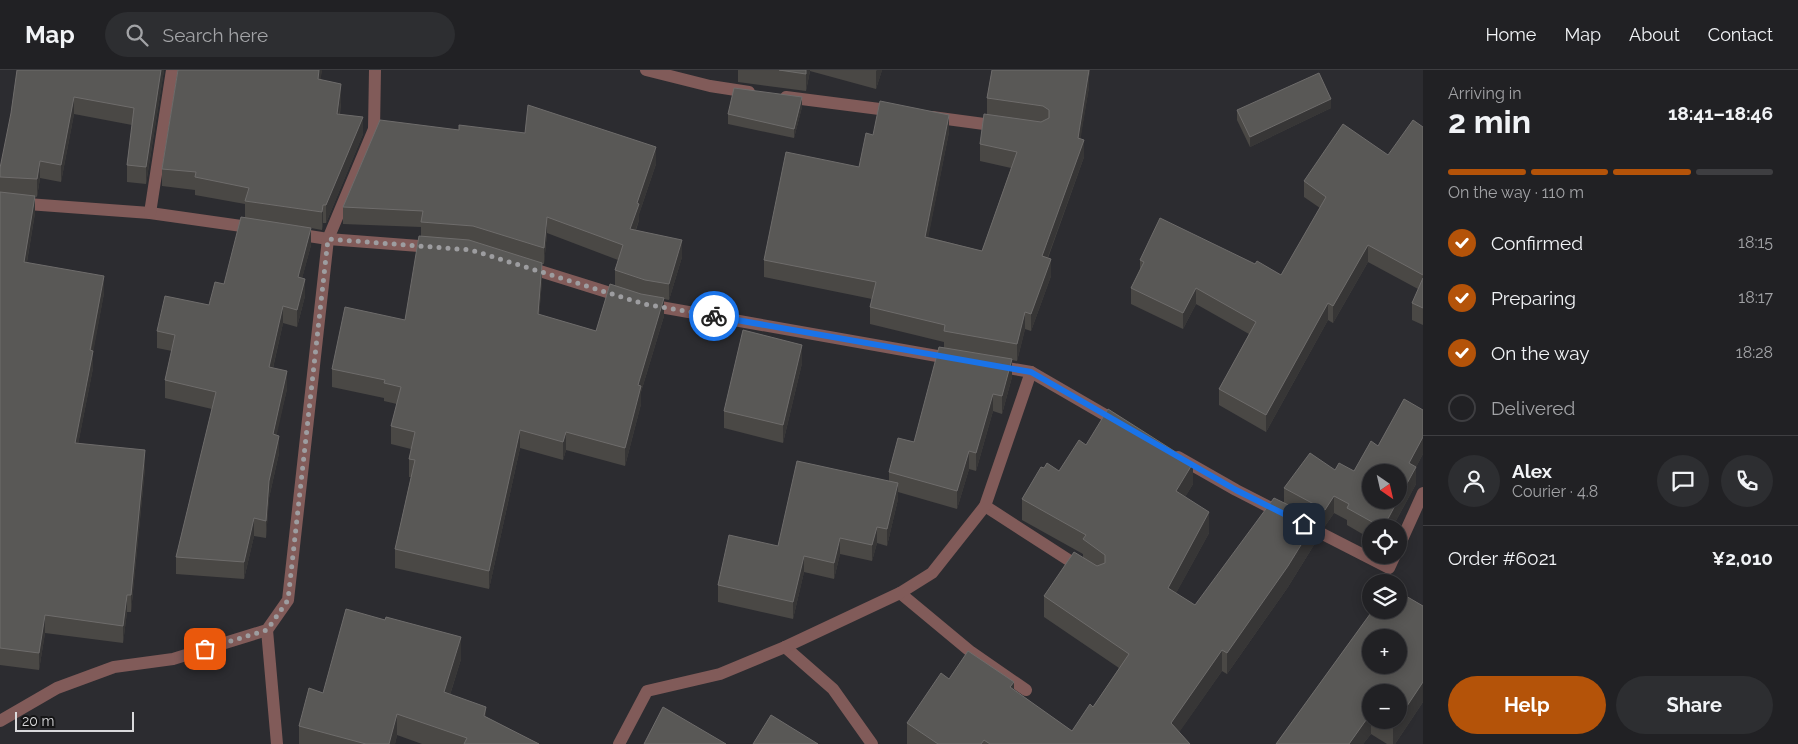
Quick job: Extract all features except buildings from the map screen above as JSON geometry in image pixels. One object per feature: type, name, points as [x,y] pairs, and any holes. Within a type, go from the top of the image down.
[{"type":"street","points":[[150,213],[172,70]]},
{"type":"street","points":[[0,721],[57,688],[114,667],[173,659],[267,630],[288,600],[328,239],[374,129],[375,70]]},
{"type":"street","points":[[646,70],[710,86],[757,93]]},
{"type":"street","points":[[776,95],[1014,128]]},
{"type":"street","points":[[0,202],[150,213],[328,239],[443,248]]},
{"type":"street","points":[[517,264],[644,304],[963,360]]},
{"type":"street","points":[[983,364],[1031,372],[1134,431]]},
{"type":"street","points":[[619,744],[647,691],[720,674],[785,647],[900,593],[932,573],[985,506],[1031,372]]},
{"type":"street","points":[[1168,451],[1236,490],[1362,554]]},
{"type":"street","points":[[1407,528],[1423,493]]},
{"type":"street","points":[[985,506],[1090,573]]},
{"type":"street","points":[[1381,564],[1389,568],[1391,564]]},
{"type":"street","points":[[900,593],[971,652],[1026,690]]},
{"type":"street","points":[[267,630],[278,744]]},
{"type":"street","points":[[785,647],[833,689],[872,744]]},
{"type":"way so far","points":[[205,649],[267,630],[288,600],[328,239],[471,250],[644,304],[714,316]]},
{"type":"route","points":[[714,316],[1031,372],[1236,490],[1304,524]]}]
